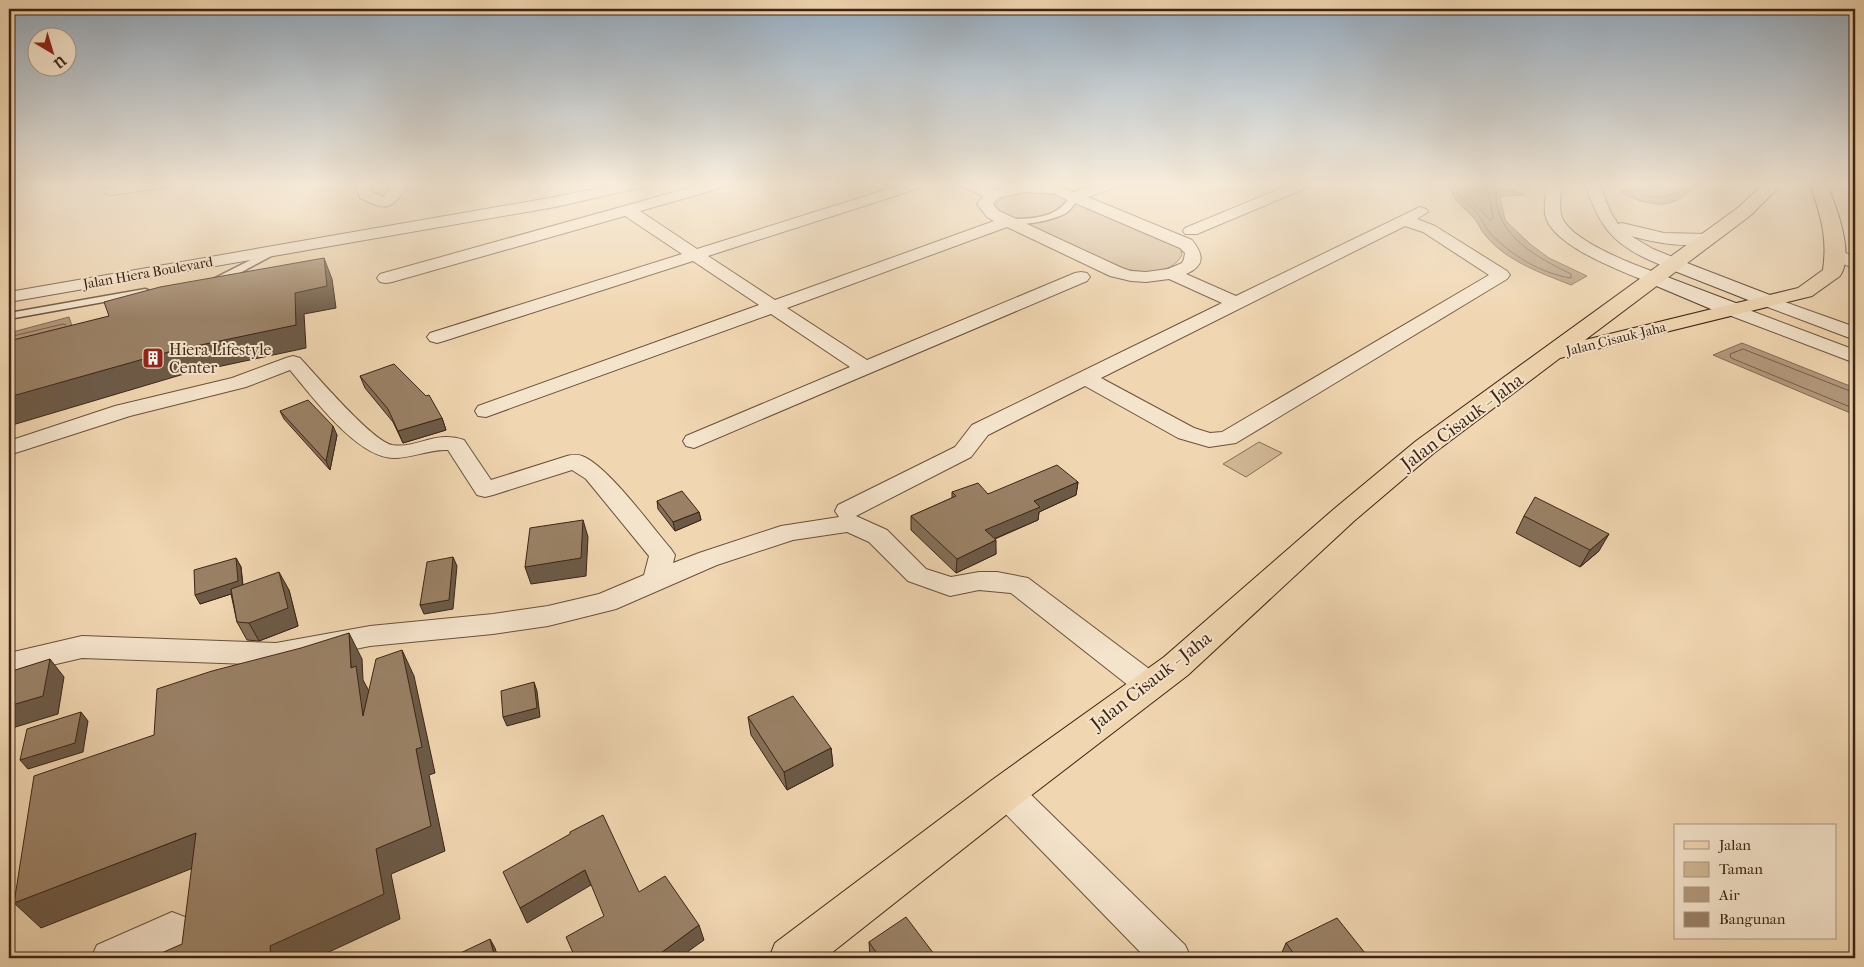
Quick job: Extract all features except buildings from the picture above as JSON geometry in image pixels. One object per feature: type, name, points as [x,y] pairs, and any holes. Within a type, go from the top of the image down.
[{"type":"main road","name":"Jalan Cisauk-Jaha","points":[[1550,355],[1722,228]]},
{"type":"main road","name":"Jalan Cisauk-Jaha","points":[[1550,355],[1805,292],[1833,272],[1836,254],[1834,228]]},
{"type":"main road","points":[[1674,264],[1768,301]]},
{"type":"main road","points":[[1654,278],[1732,310]]},
{"type":"main road","name":"Jalan Cisauk - Jaha","points":[[791,958],[1006,792],[1176,666],[1351,508],[1425,447],[1550,355]]},
{"type":"street","name":"Jalan Hiera Boulevard","points":[[9,283],[369,228]]},
{"type":"street","name":"Jalan Hiera Boulevard","points":[[9,297],[274,251],[375,228]]},
{"type":"street","points":[[386,278],[563,228]]},
{"type":"street","points":[[654,228],[865,368]]},
{"type":"street","points":[[437,337],[779,228]]},
{"type":"street","points":[[486,411],[988,228]]},
{"type":"street","points":[[1023,228],[1116,272],[1146,277],[1180,270],[1193,259],[1193,252],[1186,244],[1148,228]]},
{"type":"street","points":[[1191,231],[1198,228]]},
{"type":"street","points":[[847,511],[962,452],[980,430],[1388,228]]},
{"type":"street","points":[[1085,378],[1186,434],[1209,440],[1228,438],[1501,275],[1428,228]]},
{"type":"street","points":[[1559,228],[1587,248],[1617,264],[1654,278]]},
{"type":"street","points":[[1615,228],[1633,245],[1646,253],[1674,264]]},
{"type":"street","points":[[1622,228],[1640,235],[1674,240],[1707,239]]},
{"type":"street","points":[[1836,254],[1855,264]]},
{"type":"street","points":[[1180,270],[1245,299]]},
{"type":"street","points":[[694,441],[1082,277]]},
{"type":"street","points":[[1768,301],[1855,334]]},
{"type":"street","points":[[1732,310],[1855,357]]},
{"type":"street","points":[[9,448],[123,411],[239,383],[293,362],[365,437],[384,450],[404,452],[445,442],[456,445],[485,490],[575,461],[594,474],[662,555],[656,582]]},
{"type":"street","points":[[9,664],[82,647],[276,654],[370,636],[492,624],[548,616],[606,602],[708,559],[790,532],[850,523],[878,536],[917,575],[950,588],[979,581],[997,581],[1019,585],[1148,686]]},
{"type":"street","points":[[1006,792],[1172,958]]},
{"type":"street","points":[[110,958],[172,930]]},
{"type":"lane","points":[[201,283],[220,280],[274,251]]},
{"type":"lane","points":[[9,316],[153,291]]},
{"type":"green space","points":[[1036,228],[1137,228],[1174,244],[1181,249],[1182,255],[1177,262],[1163,270],[1146,272],[1121,268]]},
{"type":"green space","points":[[1259,442],[1282,453],[1246,477],[1223,464]]},
{"type":"water","points":[[1480,228],[1513,228],[1530,244],[1549,258],[1587,276],[1571,285],[1548,276],[1503,252]]},
{"type":"water","points":[[69,317],[74,332],[9,349],[9,333]]},
{"type":"water","points":[[1742,343],[1855,388],[1855,415],[1713,355]]},
{"type":"place","name":"Hiera Lifestyle Center","points":[[153,358]]}]
